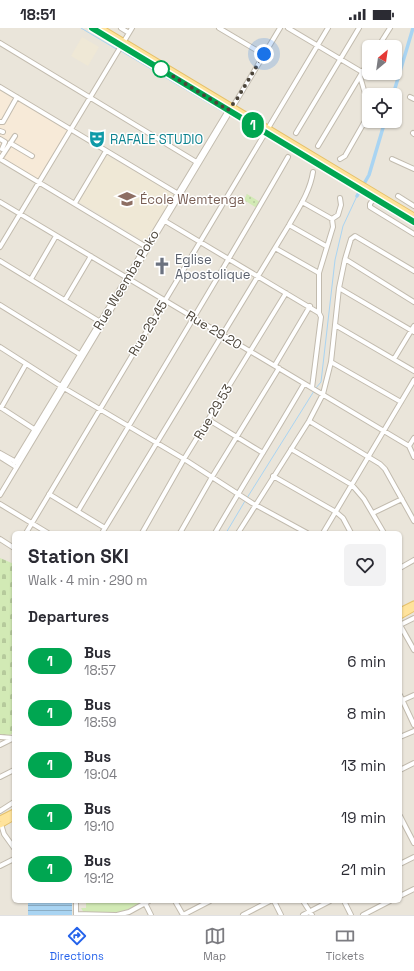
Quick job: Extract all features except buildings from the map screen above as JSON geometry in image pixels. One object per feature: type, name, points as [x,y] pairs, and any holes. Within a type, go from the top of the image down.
[{"type":"main road","points":[[92,28],[123,44],[357,185],[414,216]]},
{"type":"main road","points":[[101,28],[123,44]]},
{"type":"main road","points":[[369,192],[374,198],[414,222]]},
{"type":"main road","points":[[402,610],[414,604]]},
{"type":"main road","points":[[402,615],[414,608]]},
{"type":"main road","points":[[0,823],[12,814]]},
{"type":"main road","points":[[0,823],[12,818]]},
{"type":"street","points":[[121,28],[129,33]]},
{"type":"street","points":[[0,247],[132,28]]},
{"type":"street","points":[[220,28],[264,54]]},
{"type":"street","name":"Rue Weemba Poko","points":[[0,495],[36,430],[280,28]]},
{"type":"street","points":[[288,28],[340,59],[361,74],[364,88]]},
{"type":"street","name":"Rue 29.45","points":[[27,531],[328,28]]},
{"type":"street","points":[[296,133],[359,28]]},
{"type":"street","points":[[382,40],[390,28]]},
{"type":"street","points":[[0,43],[198,163]]},
{"type":"street","points":[[318,146],[361,74]]},
{"type":"street","points":[[0,87],[179,195]]},
{"type":"street","points":[[0,122],[3,122],[17,97]]},
{"type":"street","points":[[340,160],[345,156],[362,126]]},
{"type":"street","points":[[2,150],[15,136]]},
{"type":"street","points":[[0,139],[5,142],[0,159],[147,247]]},
{"type":"street","points":[[10,143],[32,156]]},
{"type":"street","points":[[75,203],[106,151]]},
{"type":"street","points":[[78,511],[193,317],[230,259],[288,157]]},
{"type":"street","points":[[392,159],[414,169]]},
{"type":"street","points":[[103,531],[289,225],[311,183],[313,172]]},
{"type":"street","name":"Rue Weemba Poko","points":[[147,247],[165,221],[179,195]]},
{"type":"street","points":[[398,196],[414,206]]},
{"type":"street","points":[[332,219],[338,215],[341,205],[340,198]]},
{"type":"street","points":[[374,198],[370,204],[370,207],[414,234]]},
{"type":"street","name":"Rue 29.20","points":[[0,202],[313,389]]},
{"type":"street","points":[[302,202],[332,219]]},
{"type":"street","points":[[332,219],[333,227],[318,273],[319,313],[321,317],[313,389],[409,446],[414,456]]},
{"type":"street","points":[[165,221],[310,306],[319,313]]},
{"type":"street","points":[[289,225],[326,246]]},
{"type":"street","points":[[30,279],[56,236]]},
{"type":"street","points":[[240,531],[254,504],[309,421],[323,394],[331,362],[339,288],[351,239],[355,236],[414,271]]},
{"type":"street","points":[[275,248],[318,273]]},
{"type":"street","points":[[65,300],[91,256]]},
{"type":"street","points":[[345,259],[414,302]]},
{"type":"street","points":[[0,261],[102,322]]},
{"type":"street","points":[[339,288],[413,331]]},
{"type":"street","name":"Rue 29.53","points":[[143,531],[184,459],[286,293]]},
{"type":"street","points":[[0,304],[82,355]]},
{"type":"street","points":[[275,365],[310,306]]},
{"type":"street","points":[[335,325],[414,371]]},
{"type":"street","points":[[394,359],[413,331],[414,326]]},
{"type":"street","points":[[0,348],[62,387],[184,459],[238,495],[303,531]]},
{"type":"street","points":[[331,362],[400,402]]},
{"type":"street","points":[[26,364],[0,407],[36,430]]},
{"type":"street","points":[[181,531],[212,477],[238,438],[279,368]]},
{"type":"street","points":[[324,531],[414,380]]},
{"type":"street","points":[[216,531],[304,384]]},
{"type":"street","points":[[209,420],[264,453]]},
{"type":"street","points":[[309,421],[380,464],[385,469],[414,521]]},
{"type":"street","points":[[409,446],[414,438]]},
{"type":"street","points":[[291,449],[352,485],[364,499],[383,531]]},
{"type":"street","points":[[0,453],[17,464]]},
{"type":"street","points":[[0,457],[17,464]]},
{"type":"street","points":[[273,476],[336,512],[343,518],[350,531]]},
{"type":"street","points":[[49,494],[105,528]]},
{"type":"street","points":[[373,513],[402,499]]},
{"type":"street","points":[[0,504],[45,531]]},
{"type":"street","points":[[409,510],[414,507]]},
{"type":"street","points":[[0,540],[12,547]]},
{"type":"street","points":[[402,566],[414,560]]},
{"type":"street","points":[[402,624],[414,618]]},
{"type":"street","points":[[402,629],[414,650]]},
{"type":"street","points":[[414,695],[403,700],[414,724]]},
{"type":"street","points":[[402,736],[414,731]]},
{"type":"street","points":[[0,737],[12,738]]},
{"type":"street","points":[[0,745],[12,739]]},
{"type":"street","points":[[402,769],[414,763]]},
{"type":"street","points":[[0,777],[12,771]]},
{"type":"street","points":[[0,811],[12,803]]},
{"type":"street","points":[[402,820],[414,843]]},
{"type":"street","points":[[0,823],[2,836],[12,846]]},
{"type":"street","points":[[402,863],[414,857]]},
{"type":"street","points":[[0,866],[12,860]]},
{"type":"street","points":[[402,895],[414,889]]},
{"type":"street","points":[[76,903],[76,914],[116,915],[129,912],[144,903]]},
{"type":"street","points":[[146,903],[151,915]]},
{"type":"street","points":[[176,903],[183,915],[206,903]]},
{"type":"street","points":[[243,915],[266,903]]},
{"type":"street","points":[[275,903],[281,915]]},
{"type":"street","points":[[304,903],[311,913]]},
{"type":"street","points":[[303,915],[311,913],[327,903]]},
{"type":"street","points":[[345,903],[351,915]]},
{"type":"street","points":[[363,915],[386,903]]},
{"type":"shaded area","points":[[0,28],[414,28],[414,915],[0,915]]},
{"type":"shaded area","points":[[82,37],[99,47],[88,66],[71,56]]},
{"type":"shaded area","points":[[0,88],[68,130],[38,180],[0,158]]},
{"type":"shaded area","name":"École Wemtenga","points":[[106,155],[176,195],[147,243],[79,202]]},
{"type":"green space","points":[[247,194],[260,202],[257,208],[244,200]]},
{"type":"green space","points":[[0,558],[12,563],[12,734],[9,736],[0,735]]},
{"type":"green space","points":[[86,903],[140,903],[117,915],[84,913],[81,908],[86,908]]},
{"type":"water","points":[[28,903],[72,903],[72,915],[28,915]]},
{"type":"waterway","points":[[81,28],[118,50]]},
{"type":"waterway","points":[[395,88],[413,28]]},
{"type":"waterway","points":[[121,51],[225,113]]},
{"type":"waterway","points":[[229,115],[263,135]]},
{"type":"waterway","points":[[357,196],[369,175],[383,128]]},
{"type":"waterway","points":[[266,137],[371,200]]},
{"type":"waterway","points":[[316,388],[321,382],[335,260],[343,226],[357,196]]},
{"type":"waterway","points":[[373,202],[414,226]]},
{"type":"waterway","points":[[247,498],[314,391]]},
{"type":"waterway","points":[[227,531],[245,501]]},
{"type":"bus line","name":"1","points":[[92,28],[414,222]]},
{"type":"place","name":"RAFALE STUDIO","points":[[97,139]]},
{"type":"place","name":"École Wemtenga","points":[[127,199]]},
{"type":"place","name":"Eglise Apostolique","points":[[162,266]]},
{"type":"route","points":[[161,69],[228,110],[237,99],[264,54]]}]
